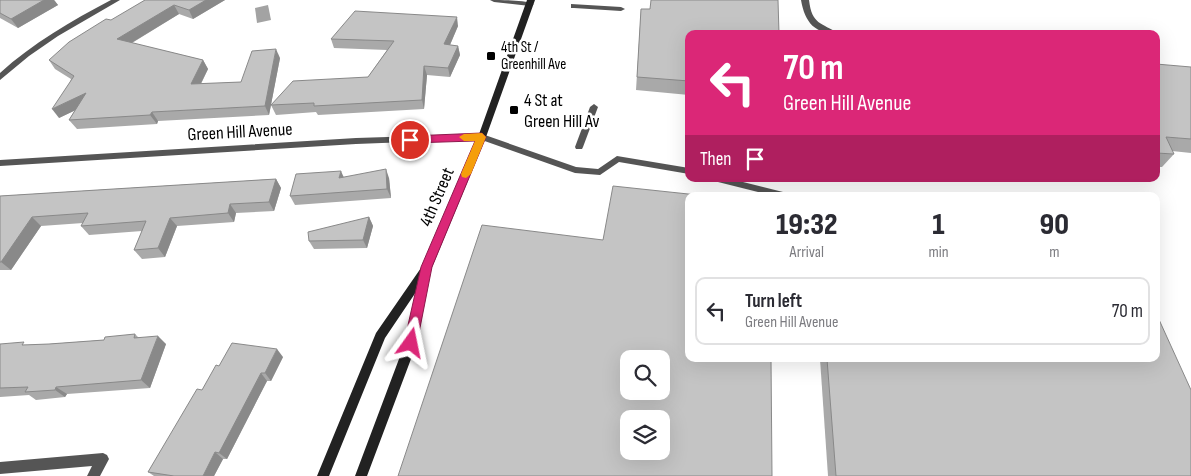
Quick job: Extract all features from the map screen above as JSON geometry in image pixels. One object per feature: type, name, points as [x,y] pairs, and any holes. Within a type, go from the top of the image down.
[{"type":"street","points":[[0,77],[17,60],[54,34],[116,0]]},
{"type":"street","points":[[494,0],[530,2]]},
{"type":"street","points":[[805,0],[808,17],[825,30]]},
{"type":"street","name":"4th Street","points":[[323,476],[380,336],[426,267],[482,137],[530,2]]},
{"type":"street","points":[[574,6],[621,9]]},
{"type":"street","points":[[579,147],[594,107]]},
{"type":"street","points":[[482,137],[575,170],[600,172],[617,159],[685,170]]},
{"type":"street","name":"Green Hill Avenue","points":[[0,163],[356,141],[482,137]]},
{"type":"street","points":[[730,182],[770,192]]},
{"type":"street","name":"4th Street","points":[[361,476],[411,343],[426,267]]},
{"type":"street","points":[[0,468],[103,459],[93,476]]},
{"type":"shaded area","points":[[268,5],[271,20],[257,23],[255,8]]},
{"type":"building","points":[[0,0],[44,0],[11,19],[0,13]]},
{"type":"building","points":[[145,0],[206,0],[189,10],[174,5],[117,39],[203,60],[191,84],[241,82],[252,51],[276,49],[265,106],[152,112],[150,115],[69,120],[86,93],[52,109],[74,76],[49,60],[69,42],[106,19],[111,20]]},
{"type":"building","points":[[651,0],[778,0],[779,30],[685,30],[685,81],[637,77],[641,9],[650,9]]},
{"type":"building","points":[[355,11],[457,17],[444,44],[458,46],[448,68],[424,66],[422,100],[314,106],[314,103],[271,105],[293,81],[368,77],[394,41],[331,39]]},
{"type":"building","points":[[1160,64],[1191,67],[1191,139],[1166,137],[1174,154],[1160,153]]},
{"type":"building","points":[[386,169],[387,189],[290,196],[296,174],[341,171],[339,178]]},
{"type":"building","points":[[276,179],[269,202],[230,204],[228,213],[170,218],[158,248],[134,250],[146,221],[81,226],[88,213],[32,217],[0,262],[0,196]]},
{"type":"building","points":[[613,186],[685,194],[685,362],[771,362],[772,476],[398,476],[482,225],[603,240]]},
{"type":"building","points":[[369,217],[363,240],[309,241],[308,232]]},
{"type":"building","points":[[1160,322],[1191,390],[1191,476],[836,476],[827,362],[1160,362]]},
{"type":"building","points":[[135,334],[134,338],[158,336],[141,380],[56,387],[55,390],[25,392],[28,387],[0,388],[0,344],[24,342],[22,345],[49,344],[104,340],[105,337]]},
{"type":"building","points":[[232,343],[277,349],[265,373],[261,373],[219,453],[215,452],[203,476],[174,476],[148,472],[197,389],[202,390],[216,365],[219,366]]},
{"type":"slow traffic","points":[[464,137],[482,137],[466,174]]},
{"type":"place","name":"4th St / Greenhill Ave","points":[[491,56]]},
{"type":"place","name":"4 St at Green Hill Av","points":[[514,110]]},
{"type":"route","points":[[410,140],[482,137],[426,267],[411,343]]}]
